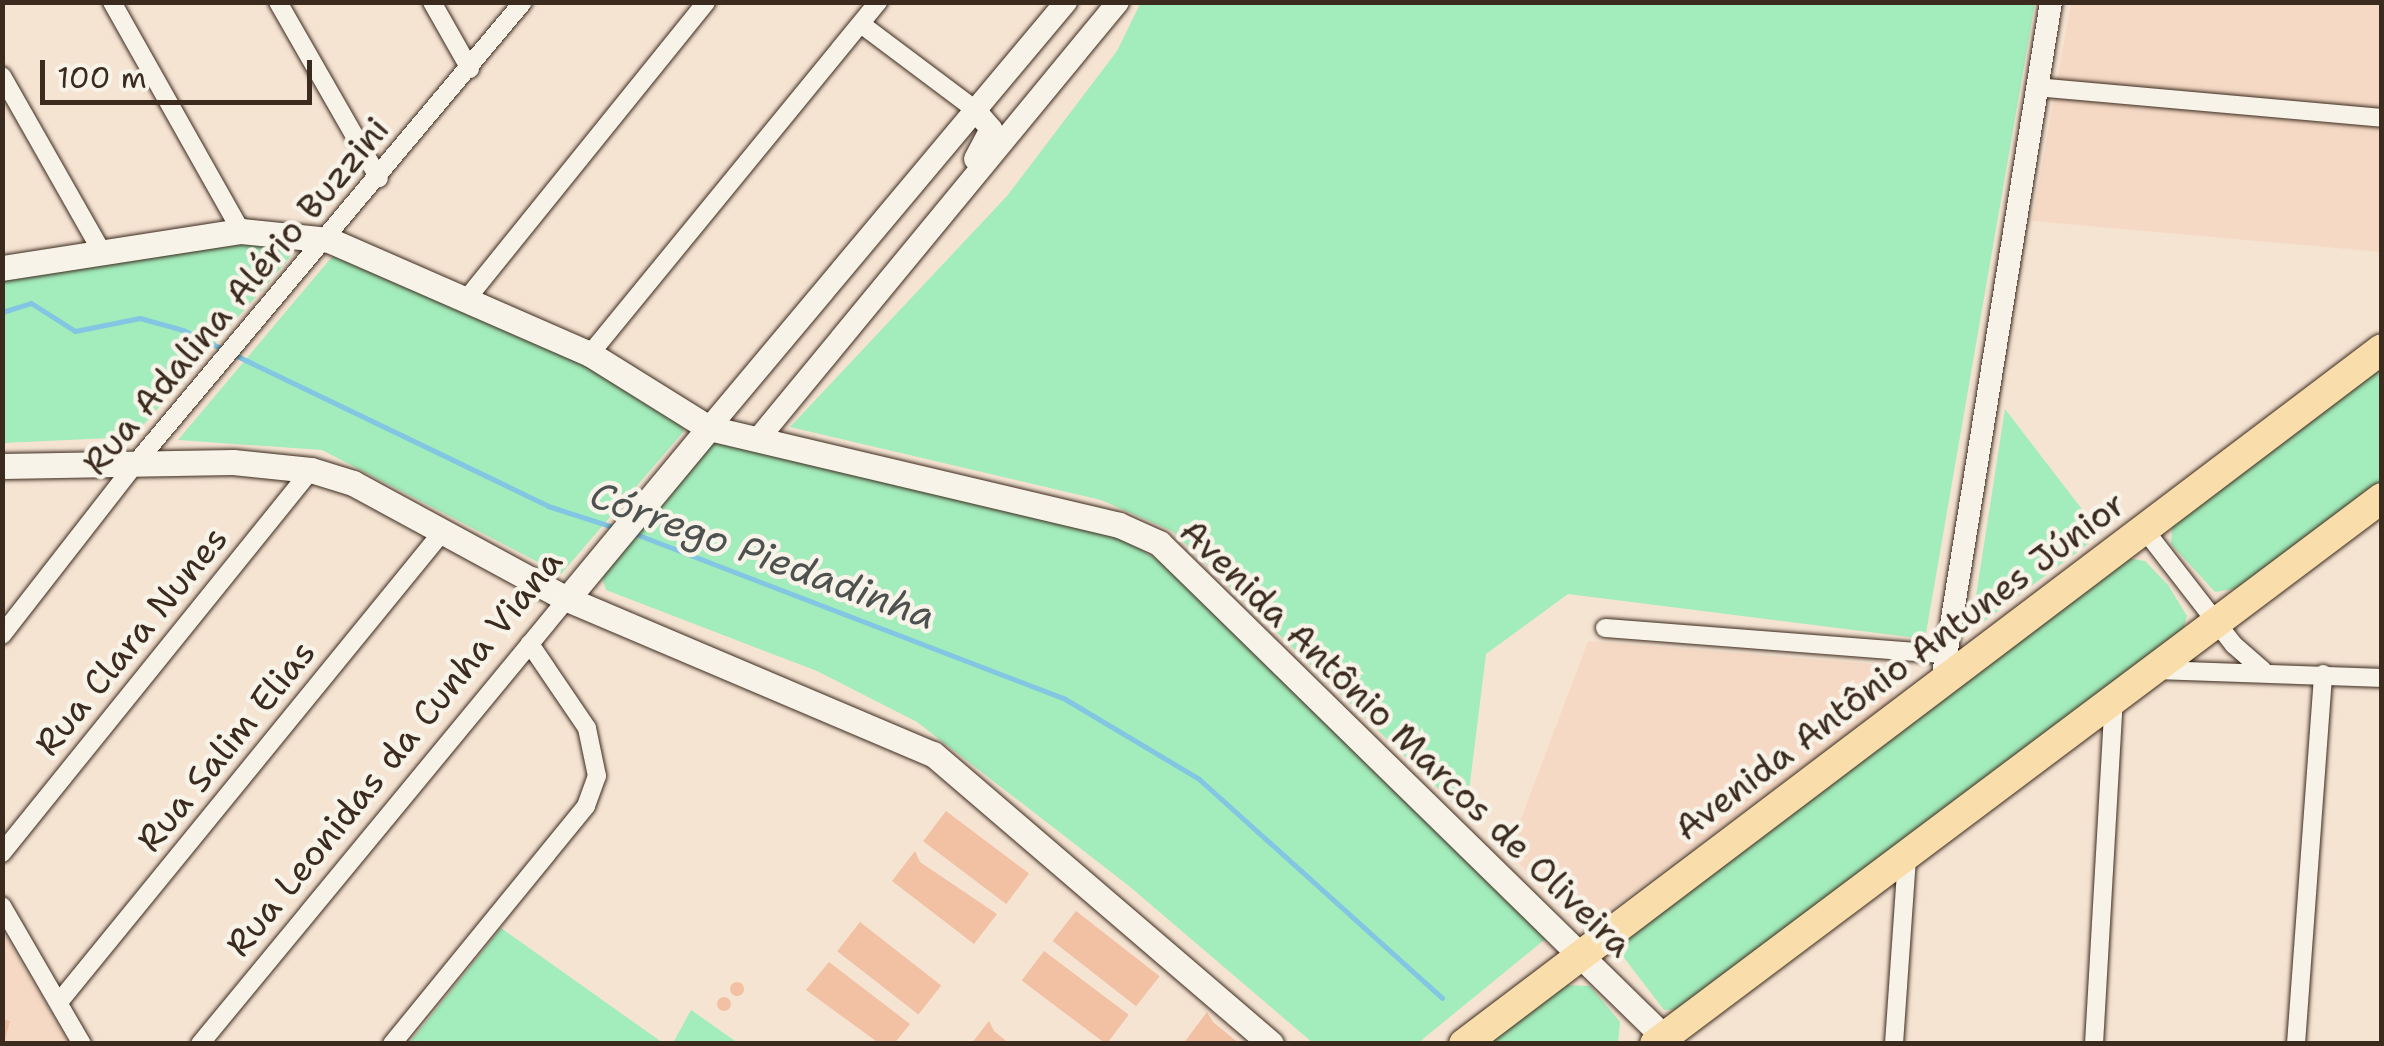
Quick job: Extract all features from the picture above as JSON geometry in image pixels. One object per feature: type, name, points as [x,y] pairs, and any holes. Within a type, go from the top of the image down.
[{"type":"main road","name":"Avenida Antônio Marcos de Oliveira","points":[[2,268],[241,231],[321,250],[469,296],[590,354],[702,436],[758,438],[1119,525],[1160,543],[1582,955],[1663,1041]]},
{"type":"main road","name":"Avenida Antônio Antunes Júnior","points":[[1464,1044],[1944,668],[2144,529],[2382,348]]},
{"type":"main road","name":"Rua Leonidas da Cunha Viana","points":[[567,599],[702,436]]},
{"type":"main road","points":[[2,466],[144,454],[310,470],[353,483],[567,599],[933,754],[1271,1044]]},
{"type":"main road","points":[[1663,1041],[2382,498]]},
{"type":"street","points":[[112,2],[241,231]]},
{"type":"street","points":[[278,2],[379,178]]},
{"type":"street","points":[[432,2],[470,69]]},
{"type":"street","name":"Rua Adalina Alério Buzzini","points":[[2,635],[144,454],[321,250],[523,2]]},
{"type":"street","points":[[469,296],[706,2]]},
{"type":"street","points":[[590,354],[878,2]]},
{"type":"street","name":"Rua Leonidas da Cunha Viana","points":[[702,436],[973,108],[1066,2]]},
{"type":"street","points":[[758,438],[1118,2]]},
{"type":"street","points":[[1604,628],[1944,668],[2051,2]]},
{"type":"street","points":[[861,24],[990,124],[990,136],[955,183],[952,205]]},
{"type":"street","points":[[2,76],[102,252]]},
{"type":"street","points":[[2036,87],[2382,118]]},
{"type":"street","name":"Rua Clara Nunes","points":[[2,852],[310,470]]},
{"type":"street","points":[[2144,529],[2216,623],[2263,670]]},
{"type":"street","name":"Rua Salim Elias","points":[[59,1002],[444,530]]},
{"type":"street","name":"Rua Leonidas da Cunha Viana","points":[[200,1044],[567,599]]},
{"type":"street","points":[[392,1044],[586,806],[597,776],[587,728],[530,644]]},
{"type":"street","points":[[2158,670],[2263,670],[2382,678]]},
{"type":"street","points":[[2296,1044],[2323,674]]},
{"type":"street","points":[[2094,1044],[2114,698]]},
{"type":"street","points":[[1894,1044],[1907,857]]},
{"type":"street","points":[[2,906],[82,1044]]},
{"type":"shaded area","points":[[2071,3],[2381,3],[2381,252],[2032,221]]},
{"type":"shaded area","points":[[1588,641],[1884,665],[1894,676],[1893,700],[1586,927],[1508,853]]},
{"type":"shaded area","points":[[2,930],[69,1043],[4,1043],[10,1021],[3,1019]]},
{"type":"green space","points":[[1141,2],[2035,3],[1925,639],[1568,594],[1486,654],[1469,791],[1452,802],[1172,531],[1101,500],[790,427],[1007,196],[1117,51]]},
{"type":"green space","points":[[271,238],[294,249],[288,260],[133,437],[3,443],[3,275]]},
{"type":"green space","points":[[336,252],[525,330],[677,419],[684,431],[561,574],[322,450],[178,440]]},
{"type":"green space","points":[[2381,358],[2381,481],[2240,588],[2215,592],[2171,544],[2173,516]]},
{"type":"green space","points":[[2005,409],[2101,534],[1975,628],[1972,622]]},
{"type":"green space","points":[[712,437],[1118,536],[1175,570],[1549,936],[1418,1043],[1313,1043],[1129,886],[917,722],[817,671],[606,590],[602,578]]},
{"type":"green space","points":[[2128,558],[2145,561],[2168,585],[2187,616],[2181,636],[1686,1009],[1664,1010],[1622,955],[1627,935]]},
{"type":"green space","points":[[501,928],[663,1043],[409,1043]]},
{"type":"green space","points":[[1563,985],[1590,986],[1620,1022],[1618,1043],[1488,1044]]},
{"type":"green space","points":[[691,1010],[738,1043],[673,1043]]},
{"type":"building","points":[[946,811],[1029,874],[1006,904],[923,841]]},
{"type":"building","points":[[915,851],[920,862],[997,914],[974,944],[892,881]]},
{"type":"building","points":[[1076,911],[1160,976],[1136,1006],[1053,941]]},
{"type":"building","points":[[860,922],[941,985],[918,1015],[837,951]]},
{"type":"building","points":[[1044,951],[1129,1015],[1106,1044],[1022,981]]},
{"type":"building","points":[[829,962],[910,1024],[894,1044],[880,1044],[806,990]]},
{"type":"building","points":[[737,982],[744,989],[737,996],[730,989]]},
{"type":"building","points":[[724,997],[731,1004],[724,1011],[717,1004]]},
{"type":"building","points":[[1207,1012],[1213,1022],[1240,1044],[1183,1044]]},
{"type":"building","points":[[2,1019],[10,1021],[4,1044],[2,1044]]},
{"type":"building","points":[[989,1021],[994,1031],[1010,1044],[971,1044]]},
{"type":"waterway","name":"Córrego Piedadinha","points":[[2,312],[31,303],[75,331],[140,318],[183,330],[548,506],[613,527]]},
{"type":"waterway","name":"Córrego Piedadinha","points":[[633,533],[1065,699],[1199,779],[1442,998]]}]
